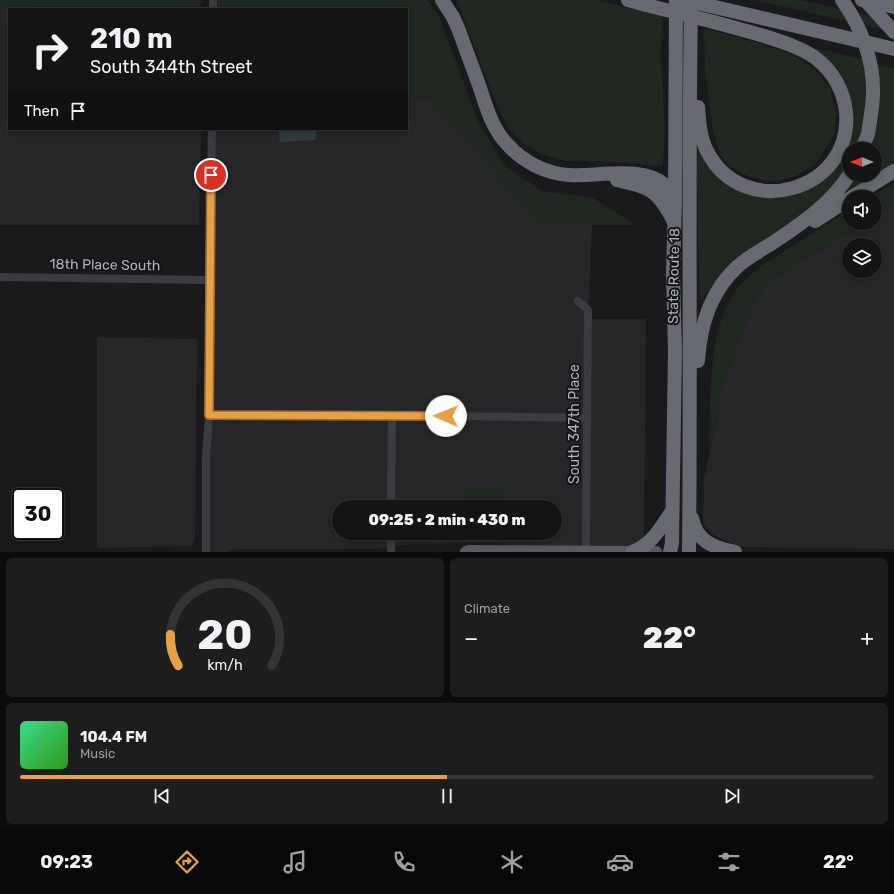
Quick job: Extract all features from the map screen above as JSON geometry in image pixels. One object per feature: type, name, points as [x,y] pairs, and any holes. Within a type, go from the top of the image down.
[{"type":"highway","points":[[442,0],[458,28],[492,120],[508,146],[526,161],[546,170],[569,175],[629,174],[651,177],[664,184],[675,199]]},
{"type":"highway","points":[[628,0],[764,36],[800,49],[818,60],[828,70],[838,84],[845,104],[846,126],[841,147],[830,165],[808,182],[787,190],[775,192],[746,188],[723,173],[707,152],[700,131],[690,31]]},
{"type":"highway","name":"State Route 18","points":[[670,552],[672,543],[676,0]]},
{"type":"highway","points":[[683,0],[894,49]]},
{"type":"highway","name":"State Route 18","points":[[689,552],[691,423],[689,244],[691,0]]},
{"type":"highway","points":[[842,0],[856,21],[869,55],[874,93],[868,134],[865,142]]},
{"type":"highway","points":[[864,0],[894,7]]},
{"type":"highway","points":[[864,0],[894,32]]},
{"type":"highway","points":[[863,190],[894,171]]},
{"type":"highway","points":[[595,175],[636,184],[657,195],[668,210],[675,224]]},
{"type":"highway","points":[[691,423],[697,380],[701,332],[711,303],[722,285],[737,267],[777,240],[817,210],[841,188],[845,182]]},
{"type":"highway","points":[[777,240],[816,220],[842,203]]},
{"type":"highway","points":[[690,506],[693,524],[701,538],[716,547],[735,552]]},
{"type":"highway","points":[[633,552],[647,544],[672,511]]},
{"type":"main road","points":[[466,552],[656,552]]},
{"type":"street","points":[[206,552],[206,458],[209,415],[209,280],[212,130]]},
{"type":"street","name":"18th Place South","points":[[0,277],[209,280]]},
{"type":"street","name":"South 347th Place","points":[[578,301],[588,310],[586,552]]},
{"type":"street","points":[[209,415],[392,415],[587,418]]},
{"type":"street","points":[[391,500],[392,415]]},
{"type":"street","points":[[391,540],[391,552]]},
{"type":"shaded area","points":[[0,0],[203,0],[198,7],[0,6]]},
{"type":"shaded area","points":[[218,0],[427,0],[439,16],[479,124],[505,166],[542,191],[593,198],[636,225],[540,225],[430,100],[408,100],[408,8],[218,8]]},
{"type":"shaded area","points":[[457,0],[595,0],[662,16],[661,59],[665,132],[663,166],[613,162],[565,161],[541,154],[524,144],[507,126],[496,103]]},
{"type":"shaded area","points":[[754,0],[800,0],[894,21],[894,32]]},
{"type":"shaded area","points":[[0,6],[203,7],[8,8],[8,130],[201,130],[199,225],[0,225]]},
{"type":"shaded area","points":[[704,28],[761,44],[796,56],[815,70],[830,88],[837,111],[834,134],[815,165],[794,177],[776,181],[761,180],[743,174],[728,165],[719,153],[713,130],[705,72]]},
{"type":"shaded area","points":[[810,47],[865,60],[868,105],[859,142],[842,142],[842,176],[837,184],[804,215],[740,256],[725,270],[700,301],[696,148],[699,148],[746,191],[824,176],[852,107],[843,78],[834,67]]},
{"type":"shaded area","points":[[876,65],[894,68],[894,166],[882,173],[882,142],[868,142]]},
{"type":"shaded area","points":[[408,100],[430,100],[540,224],[592,224],[588,319],[646,319],[644,541],[635,546],[517,548],[499,543],[413,544],[372,549],[236,549],[227,552],[206,552],[212,130],[408,130]]},
{"type":"shaded area","points":[[278,130],[317,130],[315,140],[280,142]]},
{"type":"shaded area","points":[[851,182],[868,182],[852,190],[846,190]]},
{"type":"shaded area","points":[[894,183],[894,206],[882,213],[882,190]]},
{"type":"shaded area","points":[[894,206],[894,549],[738,547],[712,534],[703,524],[704,478],[718,417],[720,391],[756,299],[771,280],[853,230],[882,230],[882,213]]},
{"type":"shaded area","points":[[842,214],[842,230],[853,230],[771,280],[756,299],[720,391],[718,417],[709,455],[713,362],[723,316],[732,296],[745,280],[780,254]]},
{"type":"shaded area","points":[[97,337],[197,339],[195,537],[193,545],[191,546],[97,548]]},
{"type":"shaded area","points":[[463,486],[506,486],[506,500],[463,500]]},
{"type":"route","points":[[211,175],[209,415],[446,416]]}]
